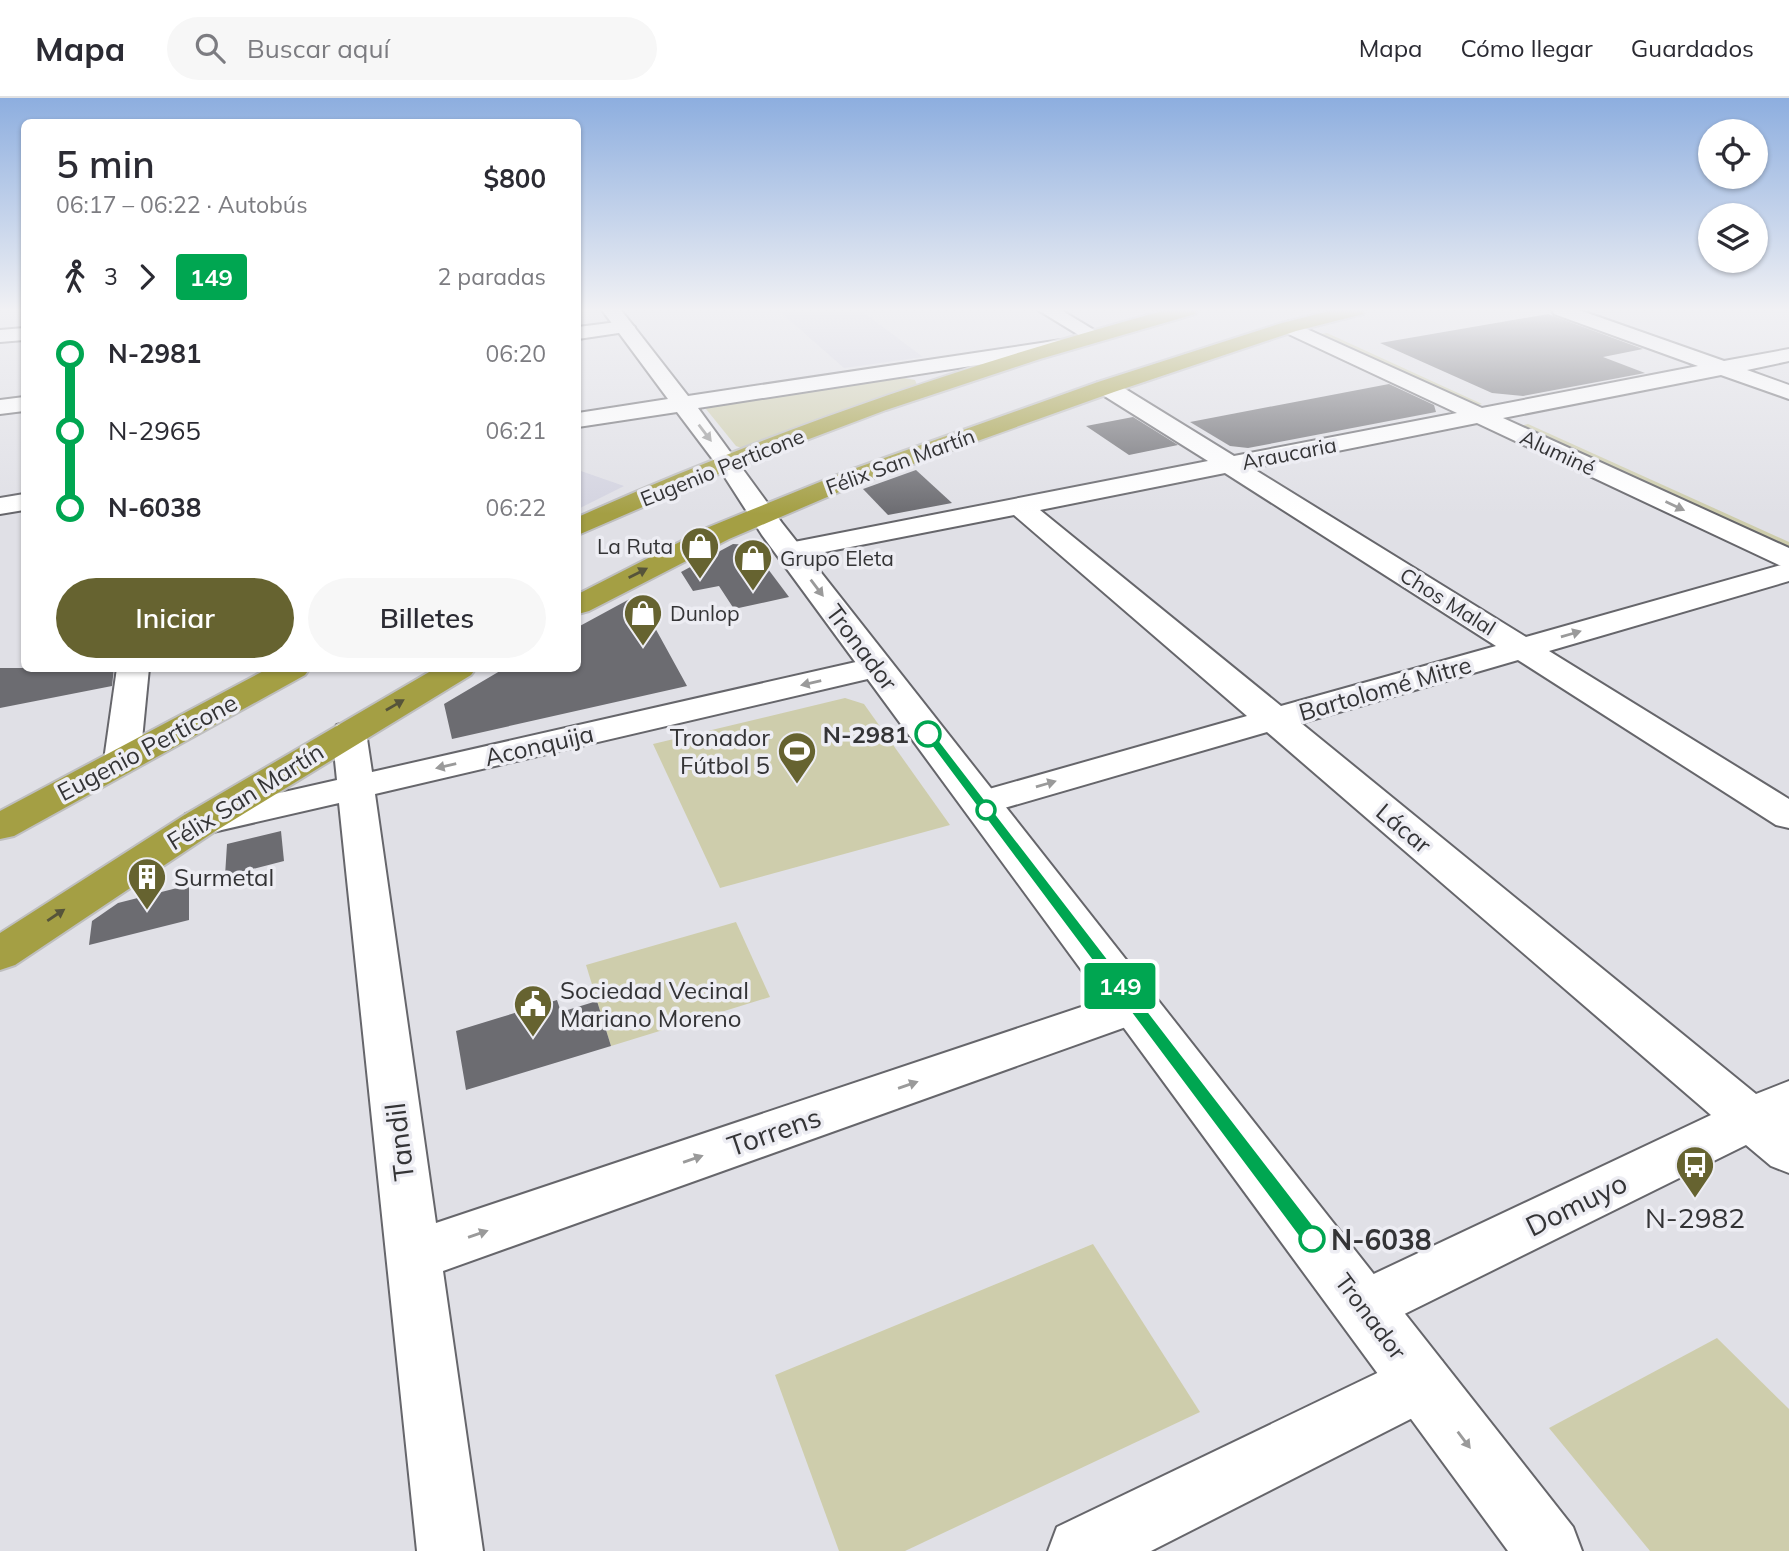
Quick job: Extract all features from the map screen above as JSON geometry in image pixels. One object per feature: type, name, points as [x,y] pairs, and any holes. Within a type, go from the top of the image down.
[{"type":"highway","name":"Eugenio Perticone","points":[[581,526],[727,462],[961,378]]},
{"type":"highway","name":"Félix San Martín","points":[[581,604],[761,514],[890,464],[1134,378]]},
{"type":"highway","name":"Eugenio Perticone","points":[[0,827],[287,672]]},
{"type":"highway","name":"Félix San Martín","points":[[0,954],[200,822],[453,672]]},
{"type":"street","name":"Tronador","points":[[663,378],[727,462],[761,514],[1549,1551]]},
{"type":"street","points":[[581,420],[849,378]]},
{"type":"street","points":[[919,378],[926,389]]},
{"type":"street","name":"Aluminé","points":[[1405,378],[1480,416],[1789,559]]},
{"type":"street","name":"Aluminé","points":[[1429,378],[1507,410],[1789,538]]},
{"type":"street","name":"Araucaria","points":[[789,551],[1672,378]]},
{"type":"street","points":[[1748,378],[1789,393]]},
{"type":"street","name":"Chos Malal","points":[[1106,387],[1789,816]]},
{"type":"street","points":[[0,407],[21,404]]},
{"type":"street","points":[[0,506],[21,502]]},
{"type":"street","name":"Lácar","points":[[1020,506],[1274,719],[1776,1124]]},
{"type":"street","name":"Bartolomé Mitre","points":[[981,803],[1789,572]]},
{"type":"street","name":"Aconquija","points":[[200,822],[877,667]]},
{"type":"street","points":[[122,760],[133,672]]},
{"type":"street","name":"Tandil","points":[[349,732],[450,1551]]},
{"type":"street","name":"Torrens","points":[[413,1256],[1135,1006]]},
{"type":"street","name":"Domuyo","points":[[1364,1307],[1776,1124]]},
{"type":"street","points":[[1081,1551],[1421,1382]]},
{"type":"shaded area","points":[[581,471],[624,486],[581,508]]},
{"type":"green space","points":[[894,378],[915,380],[917,385],[744,449],[736,446],[706,409],[709,405]]},
{"type":"green space","points":[[1407,378],[1425,378],[1482,404],[1469,407]]},
{"type":"green space","points":[[1528,424],[1789,542],[1789,552],[1516,427]]},
{"type":"green space","name":"Tronador Fútbol 5","points":[[845,698],[864,704],[950,825],[720,888],[653,744]]},
{"type":"green space","points":[[736,922],[770,997],[611,1046],[586,965]]},
{"type":"green space","points":[[1093,1244],[1200,1412],[905,1551],[839,1551],[775,1375]]},
{"type":"green space","points":[[1717,1338],[1789,1409],[1789,1551],[1650,1551],[1549,1428]]},
{"type":"building","points":[[1458,378],[1620,378],[1523,396],[1492,393]]},
{"type":"building","points":[[1389,384],[1434,405],[1436,412],[1248,448],[1230,446],[1190,422]]},
{"type":"building","points":[[1133,417],[1178,445],[1129,455],[1086,426]]},
{"type":"building","points":[[916,470],[952,503],[888,515],[863,489]]},
{"type":"building","points":[[733,544],[750,545],[789,597],[734,609],[719,586],[693,591],[681,572]]},
{"type":"building","points":[[637,595],[687,686],[452,739],[444,704],[498,672],[581,672],[581,625]]},
{"type":"building","points":[[0,668],[21,668],[21,672],[114,672],[112,686],[0,708]]},
{"type":"building","points":[[281,831],[284,861],[225,876],[227,844]]},
{"type":"building","name":"Surmetal","points":[[189,885],[189,920],[89,945],[92,921],[118,903]]},
{"type":"building","name":"Sociedad Vecinal Mariano Moreno","points":[[557,1000],[561,1012],[597,1001],[611,1046],[466,1090],[456,1031]]},
{"type":"bus line","name":"149","points":[[928,734],[1312,1239]]},
{"type":"place","name":"La Ruta","points":[[700,580]]},
{"type":"place","name":"Grupo Eleta","points":[[753,592]]},
{"type":"place","name":"Dunlop","points":[[643,647]]},
{"type":"place","name":"N-2981","points":[[928,734]]},
{"type":"place","name":"Tronador Fútbol 5","points":[[797,785]]},
{"type":"place","name":"Surmetal","points":[[147,911]]},
{"type":"place","name":"Sociedad Vecinal Mariano Moreno","points":[[533,1038]]},
{"type":"place","name":"N-2982","points":[[1695,1199]]},
{"type":"place","name":"N-6038","points":[[1312,1239]]}]
